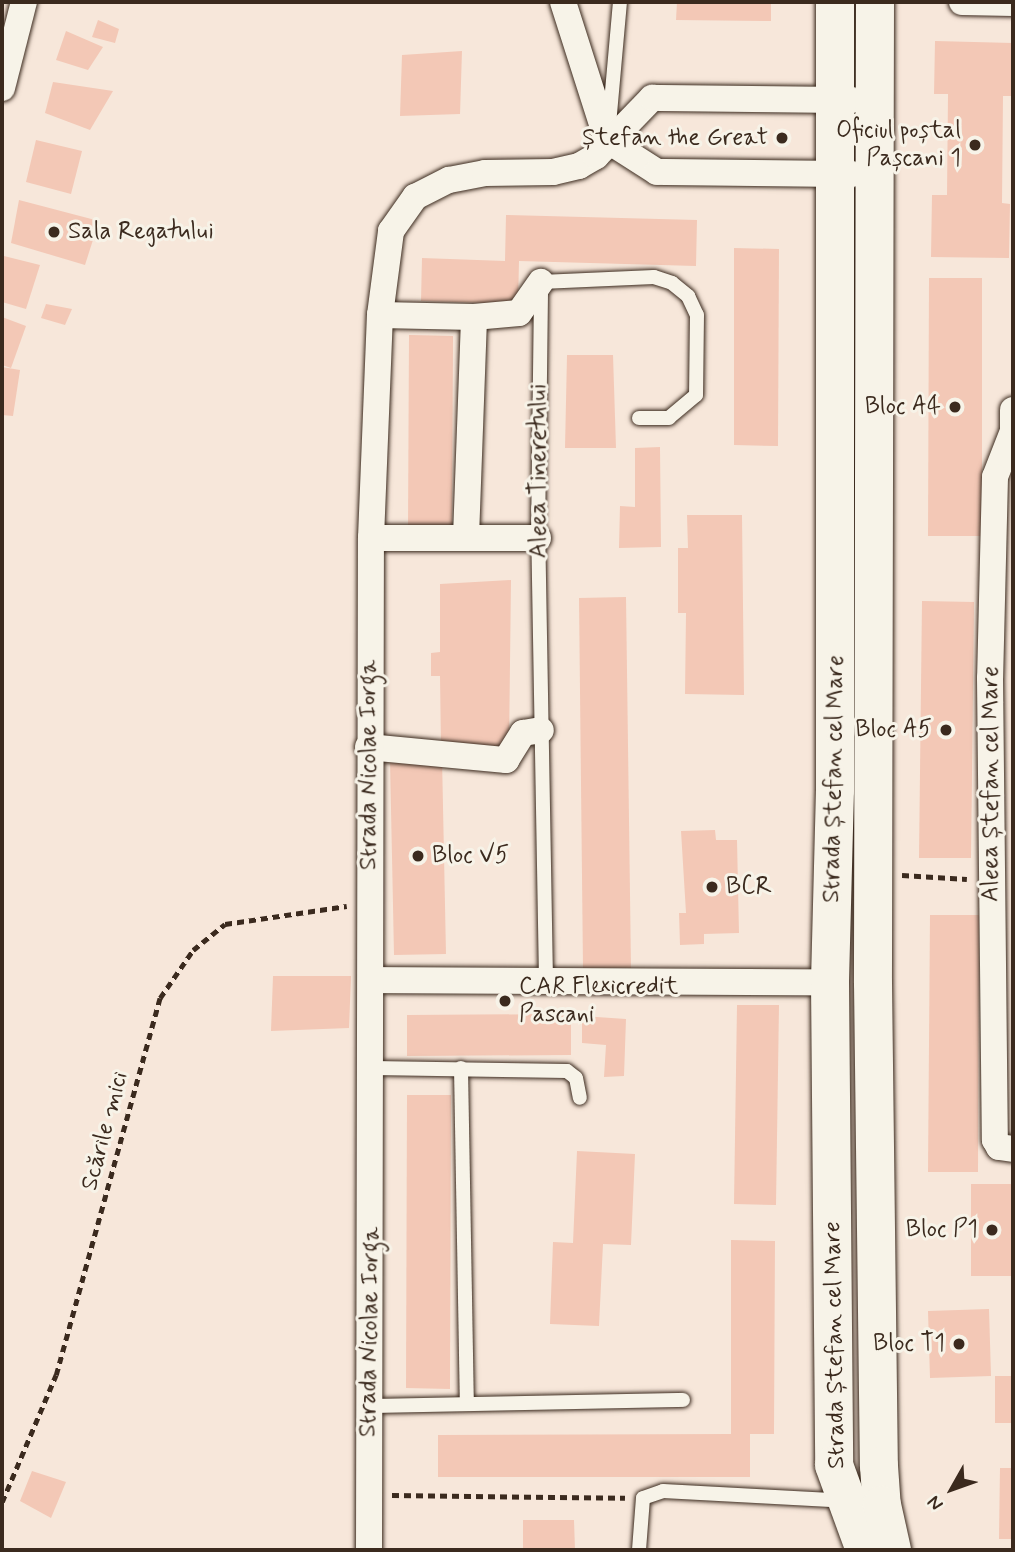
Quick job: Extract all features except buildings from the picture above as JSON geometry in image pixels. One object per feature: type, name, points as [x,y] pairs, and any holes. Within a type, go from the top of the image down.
[{"type":"main road","name":"Strada Ștefan cel Mare","points":[[835,2],[835,790],[830,982],[834,1465],[844,1501],[864,1550]]},
{"type":"main road","name":"Strada Ștefan cel Mare","points":[[875,2],[878,175],[872,873],[881,1504],[892,1550]]},
{"type":"street","points":[[2,88],[24,2]]},
{"type":"street","points":[[563,2],[607,140],[657,172],[878,175]]},
{"type":"street","points":[[962,2],[1013,3]]},
{"type":"street","name":"Strada Nicolae Iorga","points":[[369,1550],[372,980],[368,903],[368,747],[371,538],[380,315],[391,231],[415,197],[466,175],[552,172],[579,166],[596,156],[607,140],[652,98],[875,100]]},
{"type":"street","points":[[380,315],[474,317],[519,313],[541,282]]},
{"type":"street","points":[[466,537],[474,317]]},
{"type":"street","name":"Aleea Ștefan cel Mare","points":[[1013,410],[1013,431],[995,477],[1002,751],[992,880],[1003,1061],[995,1140],[999,1147],[1013,1149]]},
{"type":"street","points":[[371,538],[538,538]]},
{"type":"street","points":[[368,747],[506,760],[523,733],[541,730]]},
{"type":"street","points":[[372,980],[830,982]]},
{"type":"lane","points":[[607,140],[620,2]]},
{"type":"lane","points":[[541,282],[654,277],[672,283],[688,296],[697,316],[696,395],[669,418],[639,418]]},
{"type":"lane","name":"Aleea Tineretului","points":[[541,282],[538,538],[546,980]]},
{"type":"lane","points":[[372,1068],[568,1071],[576,1078],[580,1098]]},
{"type":"lane","points":[[461,1068],[467,1404]]},
{"type":"lane","points":[[368,1406],[682,1400]]},
{"type":"lane","points":[[639,1550],[643,1498],[663,1491],[881,1504]]},
{"type":"path","points":[[872,873],[992,880]]},
{"type":"path","name":"Scările mici","points":[[2,1502],[56,1375],[160,998],[192,950],[225,924],[368,903]]},
{"type":"path","points":[[369,1494],[643,1498]]},
{"type":"place","name":"Ștefan the Great","points":[[782,138]]},
{"type":"place","name":"Oficiul poștal Pașcani 1","points":[[975,145]]},
{"type":"place","name":"Sala Regatului","points":[[54,232]]},
{"type":"place","name":"Bloc A4","points":[[955,407]]},
{"type":"place","name":"Bloc A5","points":[[946,730]]},
{"type":"place","name":"Bloc V5","points":[[418,856]]},
{"type":"place","name":"BCR","points":[[712,887]]},
{"type":"place","name":"CAR Flexicredit Pascani","points":[[505,1001]]},
{"type":"place","name":"Bloc P1","points":[[992,1230]]},
{"type":"place","name":"Bloc T1","points":[[959,1344]]}]
